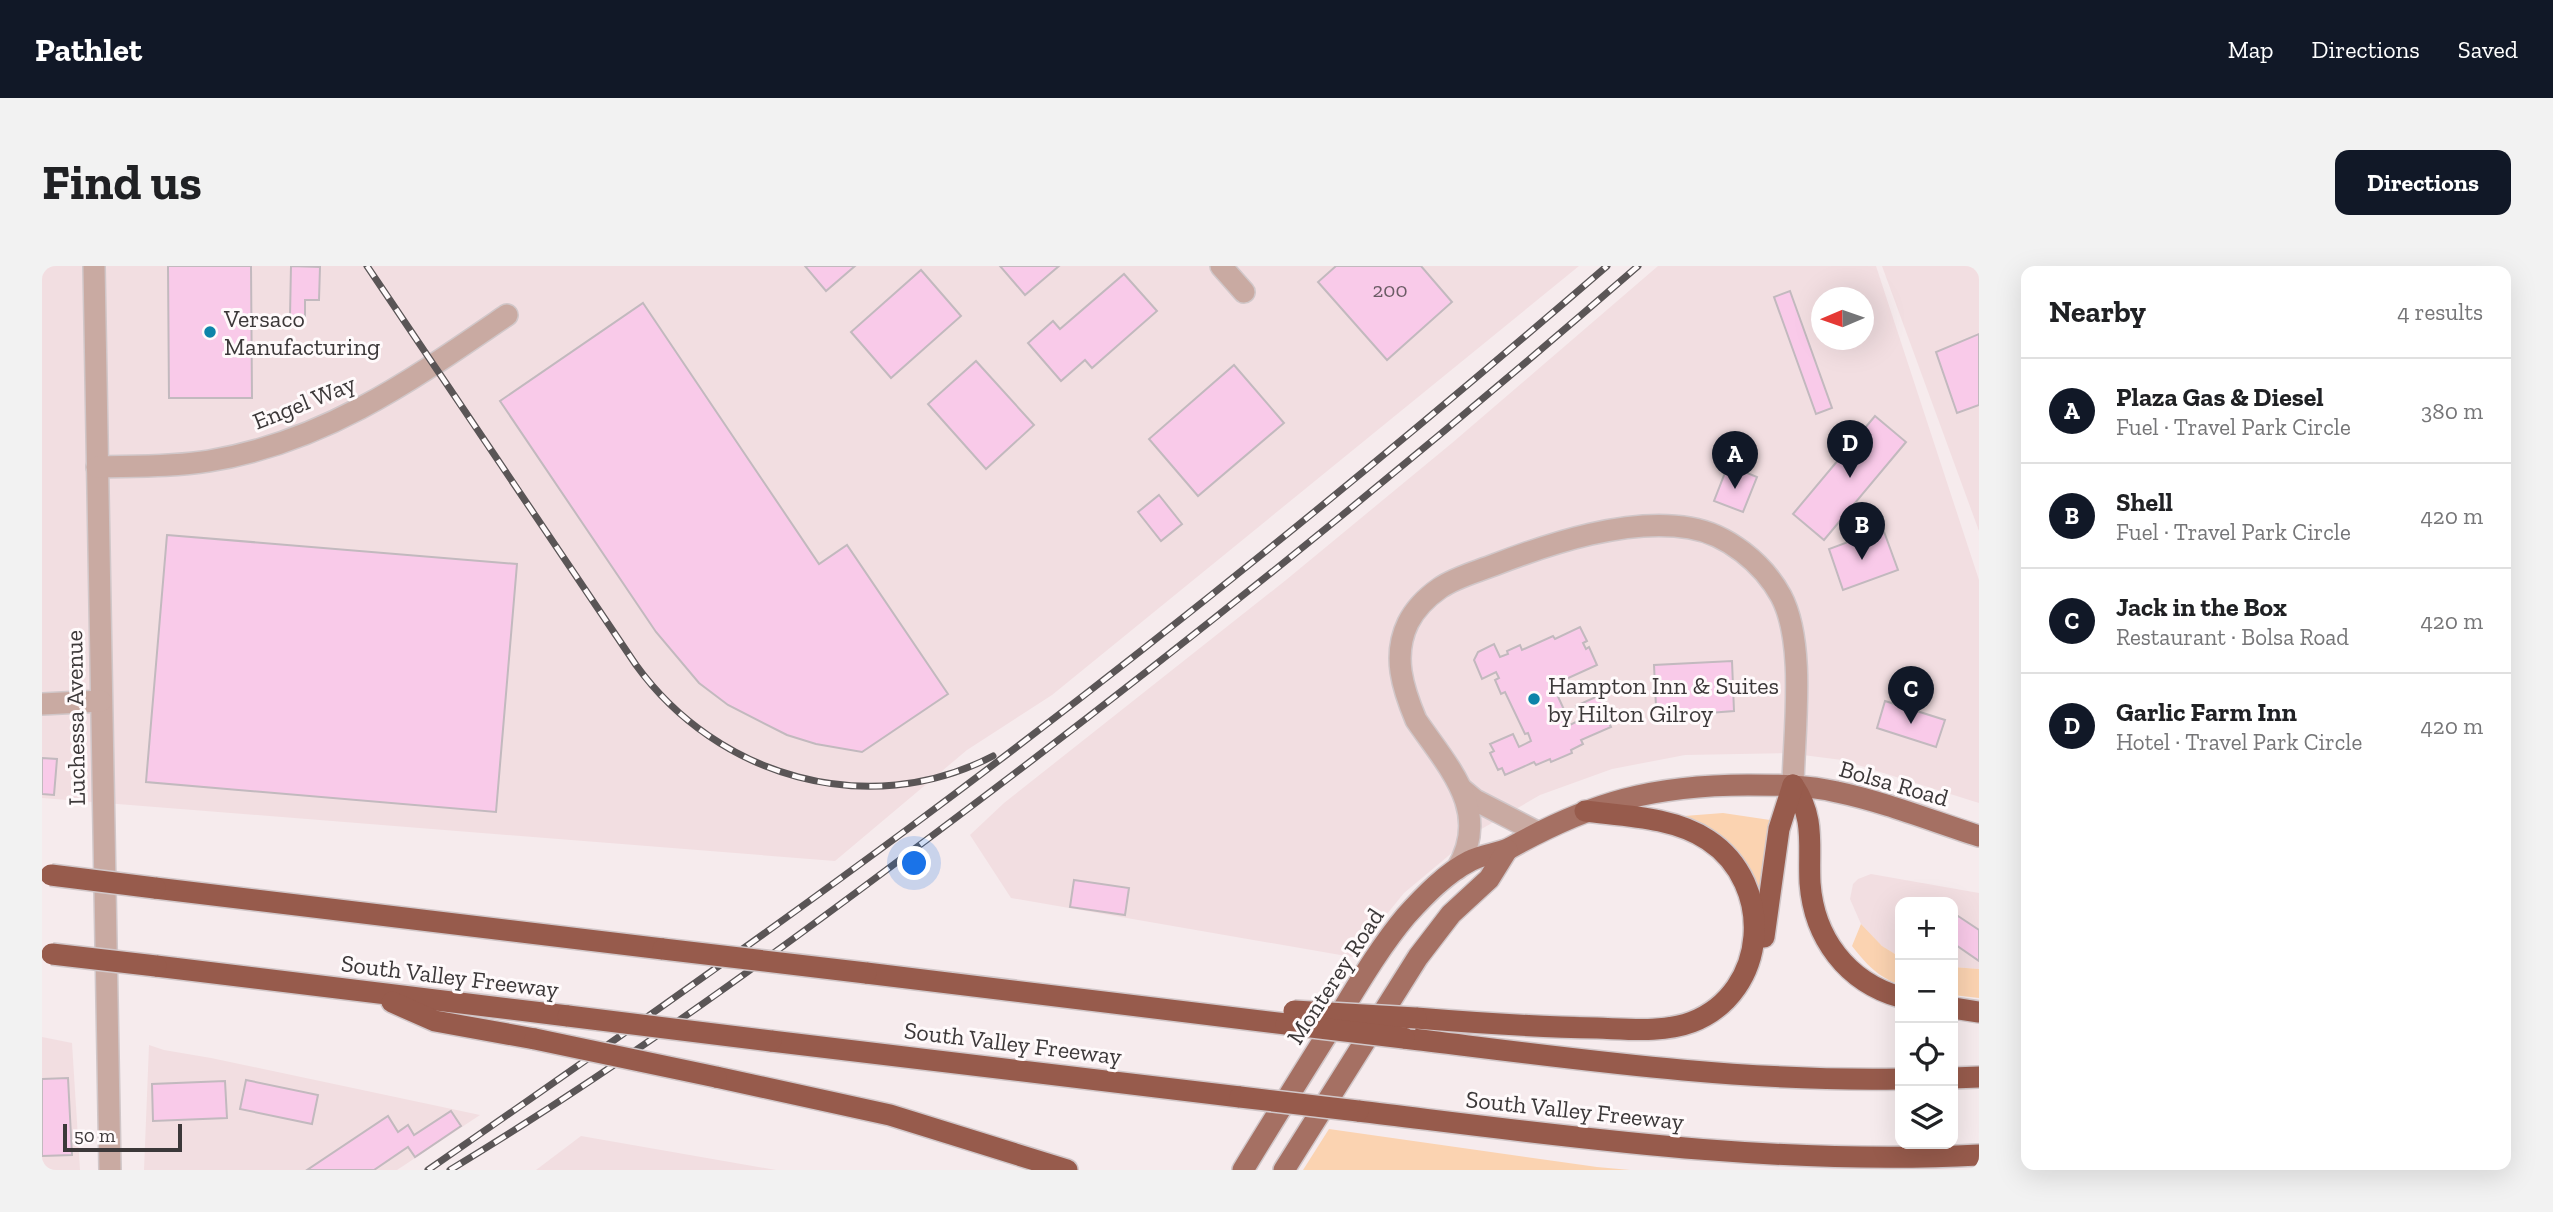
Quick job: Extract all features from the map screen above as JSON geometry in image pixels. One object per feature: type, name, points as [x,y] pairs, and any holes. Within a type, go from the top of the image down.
[{"type":"highway","points":[[1793,785],[1809,817],[1810,885],[1823,934],[1836,955],[1856,976],[1895,995]]},
{"type":"highway","points":[[1290,1017],[1416,1018],[1522,1026],[1663,1028],[1696,1020],[1726,999],[1746,979],[1761,949],[1768,917],[1779,829],[1793,785]]},
{"type":"highway","points":[[1585,810],[1665,823],[1689,830],[1715,845],[1735,866],[1750,895],[1756,926],[1753,948],[1746,967],[1738,985],[1726,999]]},
{"type":"highway","name":"South Valley Freeway","points":[[47,874],[1160,1009],[1290,1017],[1404,1038],[1694,1072],[1788,1078],[1895,1079]]},
{"type":"highway","name":"South Valley Freeway","points":[[47,953],[1630,1144],[1731,1153],[1847,1157],[1979,1155]]},
{"type":"highway","points":[[371,993],[435,1021],[535,1039],[850,1105],[931,1126],[1067,1170]]},
{"type":"highway","points":[[1958,1009],[1979,1012]]},
{"type":"highway","points":[[1958,1078],[1979,1077]]},
{"type":"highway","points":[[931,1126],[1039,1170]]},
{"type":"main road","name":"Monterey Road","points":[[1243,1170],[1386,943],[1419,902],[1457,869],[1481,857],[1507,850],[1537,832],[1585,810],[1635,795],[1689,786],[1793,785]]},
{"type":"main road","name":"Bolsa Road","points":[[1793,785],[1844,793],[1979,836]]},
{"type":"main road","name":"Monterey Road","points":[[1284,1170],[1418,957],[1451,914],[1489,879],[1507,850]]},
{"type":"street","name":"Luchessa Avenue","points":[[94,266],[110,1170]]},
{"type":"street","points":[[1221,266],[1244,292]]},
{"type":"street","name":"Engel Way","points":[[97,467],[159,466],[209,461],[260,450],[313,433],[386,396],[507,315]]},
{"type":"street","points":[[1537,832],[1475,800],[1463,790],[1416,720],[1403,686],[1401,641],[1409,622],[1424,601],[1442,587],[1531,551],[1604,532],[1667,525],[1693,528],[1718,537],[1737,548],[1771,579],[1782,597],[1793,631],[1796,657],[1793,785]]},
{"type":"street","points":[[42,704],[101,701]]},
{"type":"street","points":[[1457,869],[1467,850],[1471,834],[1469,810],[1463,790]]},
{"type":"shaded area","points":[[42,266],[1579,266],[1052,695],[967,750],[835,861],[42,798]]},
{"type":"shaded area","points":[[1658,266],[1876,266],[1979,580],[1979,803],[1842,760],[1787,753],[1685,755],[1612,769],[1540,795],[1478,831],[1404,893],[1352,957],[1011,898],[970,835],[1004,803],[1286,580],[1452,443]]},
{"type":"shaded area","points":[[1882,266],[1979,266],[1979,531]]},
{"type":"shaded area","points":[[1723,813],[1770,820],[1770,837],[1760,896],[1755,884],[1713,833],[1684,816]]},
{"type":"shaded area","points":[[1871,874],[1979,893],[1979,969],[1958,967],[1958,897],[1895,897],[1895,954],[1882,946],[1861,924],[1850,899],[1853,884]]},
{"type":"shaded area","points":[[1861,924],[1882,946],[1895,954],[1895,983],[1873,969],[1852,946]]},
{"type":"shaded area","points":[[1958,967],[1979,969],[1979,998],[1958,996]]},
{"type":"shaded area","points":[[42,1037],[72,1043],[80,1170],[42,1170]]},
{"type":"shaded area","points":[[149,1045],[480,1115],[397,1170],[144,1170]]},
{"type":"shaded area","points":[[1329,1129],[1597,1167],[1630,1170],[1303,1170]]},
{"type":"shaded area","points":[[581,1136],[776,1170],[536,1170]]},
{"type":"building","name":"Versaco Manufacturing","points":[[168,266],[251,266],[252,398],[169,398]]},
{"type":"building","points":[[291,266],[320,267],[319,300],[305,300],[305,316],[290,316]]},
{"type":"building","points":[[805,266],[855,266],[826,291]]},
{"type":"building","points":[[1000,266],[1059,266],[1025,295]]},
{"type":"building","points":[[1336,266],[1421,266],[1452,302],[1387,360],[1318,282]]},
{"type":"building","points":[[921,270],[961,316],[891,378],[851,332]]},
{"type":"building","points":[[1124,274],[1157,311],[1092,368],[1085,360],[1061,381],[1028,343],[1053,321],[1060,329]]},
{"type":"building","points":[[1790,291],[1832,408],[1816,414],[1774,297]]},
{"type":"building","points":[[643,303],[819,564],[847,545],[948,694],[862,752],[816,744],[787,735],[728,705],[699,683],[656,632],[500,401]]},
{"type":"building","points":[[1979,334],[1979,405],[1957,413],[1936,352]]},
{"type":"building","points":[[976,361],[1034,425],[986,469],[928,404]]},
{"type":"building","points":[[1234,365],[1284,423],[1198,496],[1149,439]]},
{"type":"building","points":[[1875,416],[1906,442],[1824,540],[1793,514]]},
{"type":"building","points":[[1728,465],[1757,477],[1743,512],[1714,501]]},
{"type":"building","points":[[1159,495],[1182,524],[1161,541],[1138,512]]},
{"type":"building","points":[[1883,529],[1898,570],[1843,590],[1829,549]]},
{"type":"building","points":[[167,535],[517,564],[496,812],[146,782]]},
{"type":"building","name":"Hampton Inn & Suites by Hilton Gilroy","points":[[1580,627],[1587,641],[1583,643],[1586,649],[1589,647],[1597,665],[1555,684],[1554,688],[1566,714],[1563,715],[1568,726],[1582,719],[1576,706],[1602,694],[1607,705],[1602,707],[1611,727],[1581,740],[1583,744],[1571,750],[1572,753],[1551,762],[1550,759],[1536,765],[1534,762],[1505,775],[1502,768],[1498,770],[1490,753],[1494,751],[1490,744],[1513,734],[1519,747],[1531,741],[1505,692],[1501,694],[1495,680],[1499,678],[1496,672],[1482,679],[1474,660],[1478,652],[1494,644],[1500,657],[1520,645],[1522,650]]},
{"type":"building","points":[[1732,661],[1734,711],[1670,716],[1670,706],[1656,707],[1654,665]]},
{"type":"building","points":[[1885,701],[1945,720],[1936,747],[1877,728]]},
{"type":"building","points":[[42,758],[57,759],[54,795],[42,794]]},
{"type":"building","points":[[1074,880],[1129,888],[1125,915],[1070,907]]},
{"type":"building","points":[[1958,916],[1979,930],[1979,961],[1958,946]]},
{"type":"building","points":[[68,1078],[72,1155],[42,1156],[42,1079]]},
{"type":"building","points":[[246,1080],[318,1095],[312,1124],[240,1109]]},
{"type":"building","points":[[225,1081],[227,1118],[153,1121],[152,1084]]},
{"type":"building","points":[[451,1111],[461,1126],[415,1157],[408,1147],[374,1170],[307,1170],[388,1116],[398,1132],[408,1125],[414,1135]]},
{"type":"railway","points":[[367,266],[636,665],[669,704],[708,736],[752,760],[798,777],[846,785],[896,785],[945,775],[993,756]]},
{"type":"railway","points":[[428,1170],[850,872],[1088,693],[1436,411],[1607,266]]},
{"type":"railway","points":[[450,1170],[637,1050],[818,921],[1027,764],[1293,555],[1467,412],[1638,266]]},
{"type":"place","name":"Versaco Manufacturing","points":[[210,332]]},
{"type":"place","name":"Garlic Farm Inn","points":[[1850,478]]},
{"type":"place","name":"Plaza Gas & Diesel","points":[[1735,489]]},
{"type":"place","name":"Shell","points":[[1862,560]]},
{"type":"place","name":"Hampton Inn & Suites by Hilton Gilroy","points":[[1534,699]]},
{"type":"place","name":"Jack in the Box","points":[[1911,724]]}]
